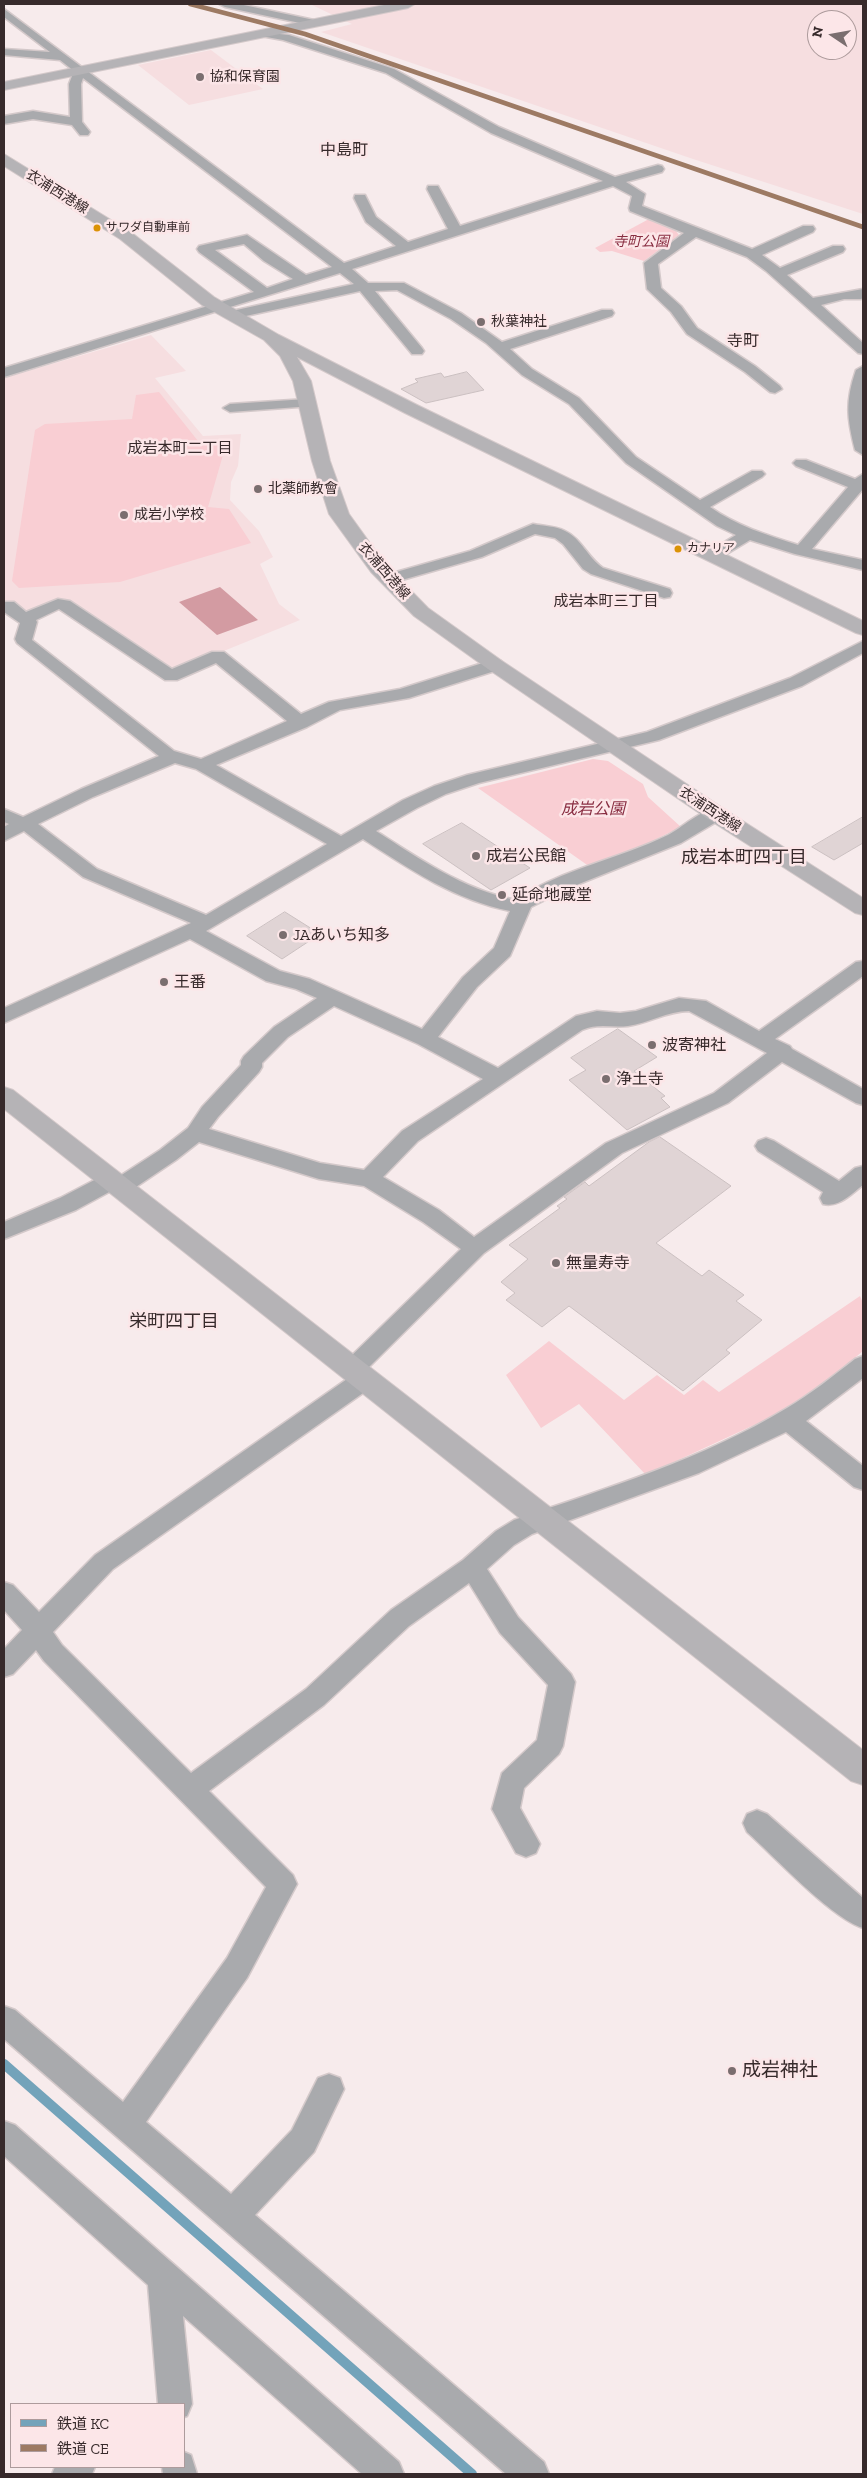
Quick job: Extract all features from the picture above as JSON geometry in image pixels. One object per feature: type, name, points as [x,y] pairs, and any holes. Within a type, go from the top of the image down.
[{"type":"street","points":[[225,4],[314,23]]},
{"type":"street","points":[[4,86],[408,4]]},
{"type":"street","points":[[4,12],[342,268],[364,287],[417,351]]},
{"type":"street","points":[[266,34],[285,37],[390,71],[495,130],[639,194],[635,208],[693,233],[752,254],[778,274],[863,350]]},
{"type":"street","points":[[4,52],[63,57]]},
{"type":"street","points":[[80,71],[75,84],[76,122],[84,132]]},
{"type":"street","points":[[4,120],[34,115],[76,122]]},
{"type":"street","name":"衣浦西港線","points":[[4,159],[126,236],[225,311],[270,336],[287,354],[297,372],[307,403],[321,461],[339,514],[358,542],[388,579],[421,612],[495,665],[716,814],[863,908]]},
{"type":"street","points":[[225,311],[265,292],[613,181],[658,169]]},
{"type":"street","points":[[433,189],[456,231]]},
{"type":"street","points":[[360,198],[371,219],[405,247]]},
{"type":"street","points":[[752,254],[808,229]]},
{"type":"street","points":[[693,233],[650,264],[654,289],[676,309],[692,332],[776,389]]},
{"type":"street","points":[[265,292],[204,249],[247,239],[269,258],[304,280]]},
{"type":"street","points":[[778,274],[838,249]]},
{"type":"street","points":[[4,373],[225,311],[364,287],[399,286],[456,316],[499,348],[527,372],[574,401],[631,460],[723,523],[748,534],[801,551],[863,564]]},
{"type":"street","points":[[811,303],[844,295],[856,296],[863,294]]},
{"type":"street","points":[[499,348],[607,313]]},
{"type":"street","points":[[270,336],[411,409],[863,629]]},
{"type":"street","points":[[297,372],[302,365],[311,363],[325,364]]},
{"type":"street","points":[[863,370],[854,396],[853,413],[863,450]]},
{"type":"street","points":[[230,408],[307,403]]},
{"type":"street","points":[[801,463],[861,482],[801,551]]},
{"type":"street","points":[[699,507],[757,474]]},
{"type":"street","points":[[388,579],[476,554],[533,529],[560,534],[569,541],[589,566],[597,571],[664,593]]},
{"type":"street","points":[[714,556],[748,534]]},
{"type":"street","points":[[26,618],[58,604],[64,605],[171,676],[218,656],[301,723]]},
{"type":"street","points":[[4,607],[8,606],[29,622],[23,639],[25,643],[115,716],[168,755],[202,765],[341,844]]},
{"type":"street","points":[[4,1016],[199,927],[410,804],[440,790],[473,779],[653,736],[796,682],[863,646]]},
{"type":"street","points":[[202,765],[301,723],[335,706],[403,694],[495,665]]},
{"type":"street","points":[[4,835],[23,823],[102,785],[173,757]]},
{"type":"street","points":[[425,1039],[470,982],[503,950],[523,903],[674,839],[716,814]]},
{"type":"street","points":[[4,815],[23,823],[55,843],[90,873],[176,908],[199,927],[272,976],[303,984],[425,1039],[499,1078]]},
{"type":"street","points":[[363,831],[456,888],[500,904],[522,907]]},
{"type":"street","points":[[761,1039],[863,967]]},
{"type":"street","points":[[4,1231],[116,1184],[168,1155],[196,1133],[210,1112],[252,1067],[251,1061],[281,1032],[332,998]]},
{"type":"street","points":[[369,1179],[410,1136],[587,1018],[634,1018],[676,1003],[687,1002],[699,1006],[761,1039],[863,1098]]},
{"type":"street","points":[[4,1666],[104,1562],[358,1374],[422,1300],[476,1248],[614,1148],[721,1098],[782,1051]]},
{"type":"street","points":[[4,1096],[863,1770]]},
{"type":"street","points":[[196,1133],[319,1171],[369,1179],[431,1216],[463,1241],[476,1248]]},
{"type":"street","points":[[766,1146],[836,1195],[863,1174]]},
{"type":"street","points":[[190,1789],[315,1697],[400,1618],[472,1568],[505,1538],[523,1527],[650,1483],[725,1451],[788,1420],[863,1364]]},
{"type":"street","points":[[788,1420],[863,1480]]},
{"type":"street","points":[[472,1568],[509,1625],[562,1682],[548,1746],[512,1782],[506,1809],[526,1844]]},
{"type":"street","points":[[4,1593],[38,1631],[53,1653],[283,1884],[237,1968],[125,2125]]},
{"type":"street","points":[[757,1823],[863,1916]]},
{"type":"street","points":[[4,2020],[532,2474]]},
{"type":"street","points":[[232,2216],[303,2141],[329,2089]]},
{"type":"street","points":[[4,2136],[387,2474]]},
{"type":"street","points":[[164,2279],[171,2402]]},
{"type":"shaded area","points":[[310,4],[863,4],[863,214],[693,159],[321,32],[352,24]]},
{"type":"shaded area","name":"協和保育園","points":[[211,50],[263,89],[189,105],[138,65]]},
{"type":"shaded area","name":"成岩小学校","points":[[151,335],[186,371],[155,378],[203,436],[241,434],[238,466],[231,482],[230,500],[259,531],[273,557],[260,564],[279,604],[300,620],[172,672],[68,602],[25,613],[10,604],[4,604],[4,378]]},
{"type":"shaded area","points":[[220,587],[258,620],[217,635],[179,602]]},
{"type":"green space","name":"寺町公園","points":[[649,219],[676,231],[679,235],[644,261],[612,251],[600,252],[595,248]]},
{"type":"green space","points":[[159,392],[198,441],[227,441],[208,507],[229,509],[251,543],[120,582],[19,588],[12,581],[35,430],[45,424],[132,419],[136,395]]},
{"type":"green space","name":"成岩公園","points":[[593,759],[608,761],[643,784],[648,797],[681,827],[640,847],[590,867],[478,788]]},
{"type":"green space","points":[[860,1296],[863,1303],[863,1351],[833,1376],[778,1414],[646,1475],[579,1404],[541,1428],[506,1375],[549,1341],[624,1400],[657,1375],[684,1395],[703,1380],[719,1392]]},
{"type":"building","points":[[467,372],[484,390],[426,403],[401,389],[418,382],[415,379],[441,373],[444,377]]},
{"type":"building","points":[[863,817],[863,843],[834,860],[812,847]]},
{"type":"building","name":"成岩公民館","points":[[462,823],[530,868],[491,890],[423,844]]},
{"type":"building","name":"JAあいち知多","points":[[285,912],[320,934],[282,959],[247,936]]},
{"type":"building","name":"浄土寺","points":[[618,1029],[657,1057],[634,1071],[665,1096],[661,1098],[670,1107],[627,1130],[569,1080],[586,1070],[571,1058]]},
{"type":"building","name":"無量寿寺","points":[[660,1137],[731,1186],[656,1243],[702,1276],[709,1270],[744,1295],[736,1301],[762,1320],[726,1350],[730,1353],[683,1391],[569,1306],[542,1327],[506,1300],[515,1293],[501,1282],[528,1259],[509,1245],[560,1208],[557,1206],[567,1199],[564,1197],[585,1182],[589,1186],[649,1142]]},
{"type":"rail line","name":"CE","points":[[190,4],[305,34],[863,227]]},
{"type":"rail line","name":"KC","points":[[4,2064],[472,2474]]},
{"type":"place","name":"協和保育園","points":[[200,77]]},
{"type":"place","name":"サワダ自動車前","points":[[97,228]]},
{"type":"place","name":"秋葉神社","points":[[481,322]]},
{"type":"place","name":"北薬師教會","points":[[258,489]]},
{"type":"place","name":"成岩小学校","points":[[124,515]]},
{"type":"place","name":"カナリア","points":[[678,549]]},
{"type":"place","name":"成岩公民館","points":[[476,856]]},
{"type":"place","name":"延命地蔵堂","points":[[502,895]]},
{"type":"place","name":"JAあいち知多","points":[[283,935]]},
{"type":"place","name":"王番","points":[[164,982]]},
{"type":"place","name":"波寄神社","points":[[652,1045]]},
{"type":"place","name":"浄土寺","points":[[606,1079]]},
{"type":"place","name":"無量寿寺","points":[[556,1263]]},
{"type":"place","name":"成岩神社","points":[[732,2071]]},
{"type":"district","name":"中島町","points":[[344,150]]},
{"type":"district","name":"寺町","points":[[743,341]]},
{"type":"district","name":"成岩本町二丁目","points":[[180,449]]},
{"type":"district","name":"成岩本町三丁目","points":[[606,602]]},
{"type":"district","name":"成岩本町四丁目","points":[[744,858]]},
{"type":"district","name":"栄町四丁目","points":[[174,1322]]}]
